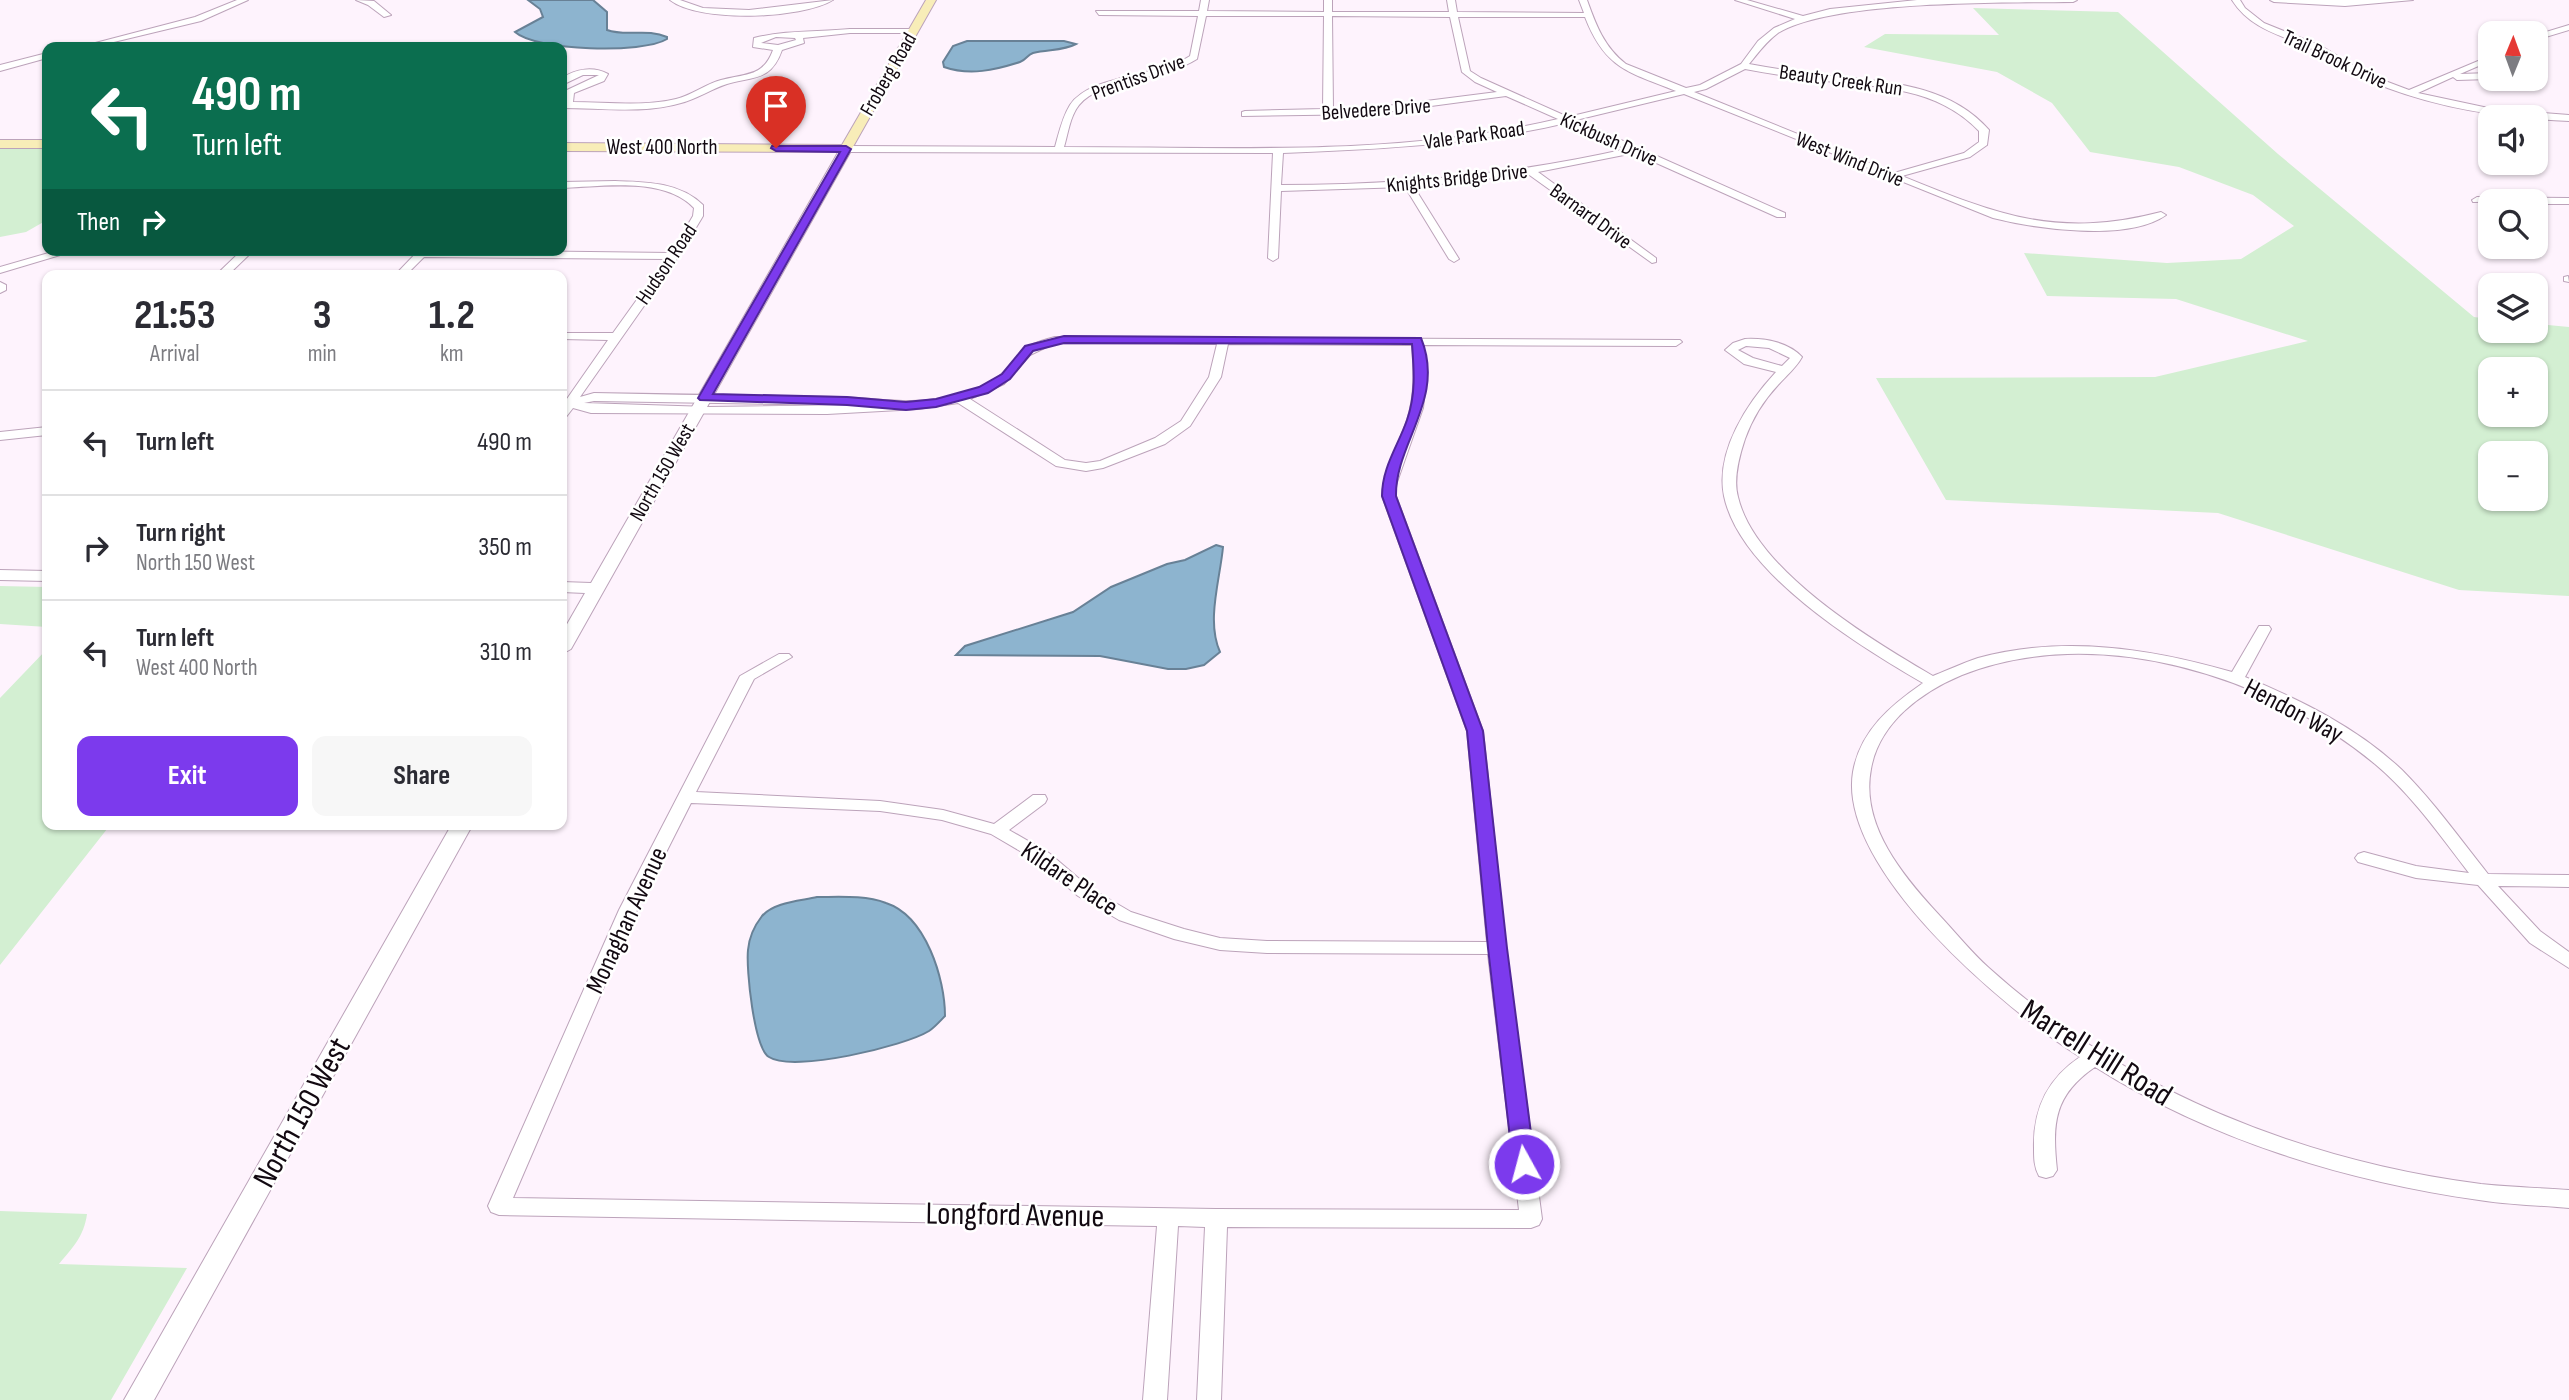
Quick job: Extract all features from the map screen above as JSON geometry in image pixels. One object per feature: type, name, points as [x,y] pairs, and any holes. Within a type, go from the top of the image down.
[{"type":"main road","name":"Froberg Road","points":[[846,149],[931,0]]},
{"type":"main road","points":[[0,144],[42,144]]},
{"type":"main road","name":"West 400 North","points":[[567,146],[846,149]]},
{"type":"street","points":[[116,39],[188,16],[218,0]]},
{"type":"street","points":[[104,42],[198,19],[244,0]]},
{"type":"street","points":[[360,0],[381,9],[387,15]]},
{"type":"street","points":[[674,0],[679,5],[695,8],[788,18],[829,0]]},
{"type":"street","name":"Prentiss Drive","points":[[1059,149],[1074,106],[1086,95],[1108,86],[1170,70],[1192,59],[1205,0]]},
{"type":"street","points":[[1328,0],[1328,113]]},
{"type":"street","name":"Kickbush Drive","points":[[1451,0],[1466,72],[1506,93],[1781,215]]},
{"type":"street","name":"West Wind Drive","points":[[1583,0],[1599,42],[1607,55],[1623,66],[1984,213],[2045,226],[2111,227],[2161,215]]},
{"type":"street","points":[[1739,0],[1803,19]]},
{"type":"street","name":"Vale Park Road","points":[[846,149],[1279,150],[1431,142],[1499,134],[1684,92],[1722,79],[1744,66],[1766,37],[1803,19],[1854,7],[1894,2],[2073,0]]},
{"type":"street","name":"Trail Brook Drive","points":[[2236,0],[2243,11],[2266,27],[2320,49],[2369,78],[2412,92],[2486,109],[2569,118]]},
{"type":"street","points":[[2274,0],[2338,4],[2409,0]]},
{"type":"street","points":[[1099,13],[1589,15]]},
{"type":"street","points":[[786,34],[788,18]]},
{"type":"street","points":[[2548,34],[2569,27]]},
{"type":"street","points":[[799,38],[790,47],[761,47],[755,42],[767,36],[786,34],[799,38],[912,33]]},
{"type":"street","points":[[567,104],[647,105],[680,101],[721,83],[763,73],[772,65],[778,48]]},
{"type":"street","points":[[0,70],[42,57]]},
{"type":"street","points":[[33,60],[42,66]]},
{"type":"street","points":[[2412,92],[2478,63]]},
{"type":"street","name":"Beauty Creek Run","points":[[1744,66],[1910,89],[1957,107],[1970,115],[1984,130],[1984,143],[1973,153],[1894,176]]},
{"type":"street","points":[[567,79],[577,73],[604,74],[601,79],[570,92],[567,99]]},
{"type":"street","points":[[2444,78],[2478,77]]},
{"type":"street","name":"Belvedere Drive","points":[[1245,114],[1328,113],[1414,107],[1506,93]]},
{"type":"street","name":"North 150 West","points":[[567,640],[846,149]]},
{"type":"street","points":[[1273,258],[1279,150]]},
{"type":"street","name":"Knights Bridge Drive","points":[[1278,188],[1408,186],[1530,171],[1634,150]]},
{"type":"street","name":"Barnard Drive","points":[[1530,171],[1652,260]]},
{"type":"street","name":"Hudson Road","points":[[567,185],[656,186],[685,194],[695,200],[699,207],[698,216],[674,256],[567,407]]},
{"type":"street","points":[[1408,186],[1454,259]]},
{"type":"street","points":[[2477,200],[2569,201]]},
{"type":"street","points":[[567,254],[674,256]]},
{"type":"street","points":[[0,270],[50,256]]},
{"type":"street","points":[[227,270],[242,256]]},
{"type":"street","points":[[405,270],[419,256]]},
{"type":"street","points":[[567,336],[615,337]]},
{"type":"street","points":[[570,403],[591,409],[701,404],[832,412],[906,406],[960,398],[1000,381],[1014,368],[1023,353],[1049,342],[1075,339],[1676,342]]},
{"type":"street","points":[[960,398],[1061,463],[1076,467],[1103,464],[1160,441],[1186,423],[1215,377],[1223,340]]},
{"type":"street","points":[[1417,341],[1422,380],[1414,418],[1389,477],[1389,496],[1475,731],[1497,948]]},
{"type":"street","points":[[1784,370],[1758,399],[1740,433],[1729,482],[1735,514],[1755,544],[1823,610],[1869,644],[1933,682]]},
{"type":"street","points":[[0,436],[42,432]]},
{"type":"street","points":[[0,575],[42,576]]},
{"type":"street","points":[[567,587],[596,588]]},
{"type":"street","points":[[2236,679],[2264,629]]},
{"type":"street","name":"Hendon Way","points":[[1933,682],[1996,659],[2045,651],[2077,650],[2140,656],[2236,679],[2271,693],[2336,729],[2393,771],[2535,937],[2569,961]]},
{"type":"street","name":"Monaghan Avenue","points":[[499,1206],[628,910],[748,676],[784,657]]},
{"type":"street","name":"Marrell Hill Road","points":[[1933,682],[1910,696],[1888,717],[1869,744],[1862,769],[1861,801],[1872,834],[1889,864],[1931,919],[1972,964],[2018,1004],[2094,1058],[2166,1097],[2246,1133],[2341,1165],[2424,1184],[2487,1194],[2569,1199]]},
{"type":"street","name":"Kildare Place","points":[[686,797],[880,806],[943,815],[997,830],[1043,857],[1084,892],[1125,916],[1181,935],[1220,944],[1267,947],[1497,948]]},
{"type":"street","points":[[997,830],[1039,799]]},
{"type":"street","name":"North 150 West","points":[[139,1400],[460,830]]},
{"type":"street","points":[[2364,858],[2418,875],[2448,879],[2569,881]]},
{"type":"street","name":"Longford Avenue","points":[[499,1206],[1168,1217],[1531,1219],[1497,948]]},
{"type":"street","points":[[2046,1170],[2046,1115],[2063,1082],[2094,1058]]},
{"type":"street","points":[[1155,1400],[1168,1217]]},
{"type":"street","points":[[1209,1400],[1216,1217]]},
{"type":"green space","points":[[1973,8],[2118,12],[2278,154],[2474,317],[2478,318],[2478,343],[2548,343],[2548,325],[2569,327],[2569,596],[2459,590],[2218,513],[1946,500],[1876,378],[2155,377],[2308,341],[2176,299],[2047,296],[2024,253],[2167,263],[2241,259],[2294,226],[2253,195],[2179,167],[2090,152],[2052,103],[1997,72],[1864,47],[1885,34],[1999,35]]},
{"type":"green space","points":[[0,149],[42,149],[42,223],[26,232],[0,237]]},
{"type":"green space","points":[[0,586],[42,587],[42,627],[0,624]]},
{"type":"green space","points":[[42,654],[42,830],[106,830],[0,965],[0,698]]},
{"type":"green space","points":[[0,1211],[87,1214],[80,1236],[59,1264],[187,1268],[111,1400],[0,1400]]},
{"type":"water","points":[[528,0],[593,0],[607,12],[607,30],[659,34],[667,39],[636,47],[567,47],[567,42],[541,42],[515,32],[543,17],[540,9]]},
{"type":"water","points":[[967,41],[1064,41],[1076,44],[1033,53],[1020,62],[992,69],[963,71],[944,67],[943,62],[953,46]]},
{"type":"water","points":[[1216,545],[1223,547],[1214,614],[1220,652],[1204,665],[1168,669],[1100,656],[956,655],[965,646],[1073,612],[1111,587],[1167,564],[1185,560]]},
{"type":"water","points":[[817,897],[878,900],[900,910],[912,921],[931,950],[941,985],[945,1016],[933,1028],[897,1044],[849,1056],[801,1062],[769,1057],[759,1039],[752,1007],[748,960],[750,941],[757,923],[767,911]]},
{"type":"route","points":[[776,148],[846,149],[704,398],[847,401],[906,406],[936,403],[972,395],[1000,381],[1014,368],[1023,353],[1037,345],[1075,339],[1417,341],[1422,380],[1414,418],[1389,477],[1389,496],[1394,516],[1475,731],[1497,948],[1524,1164]]}]
